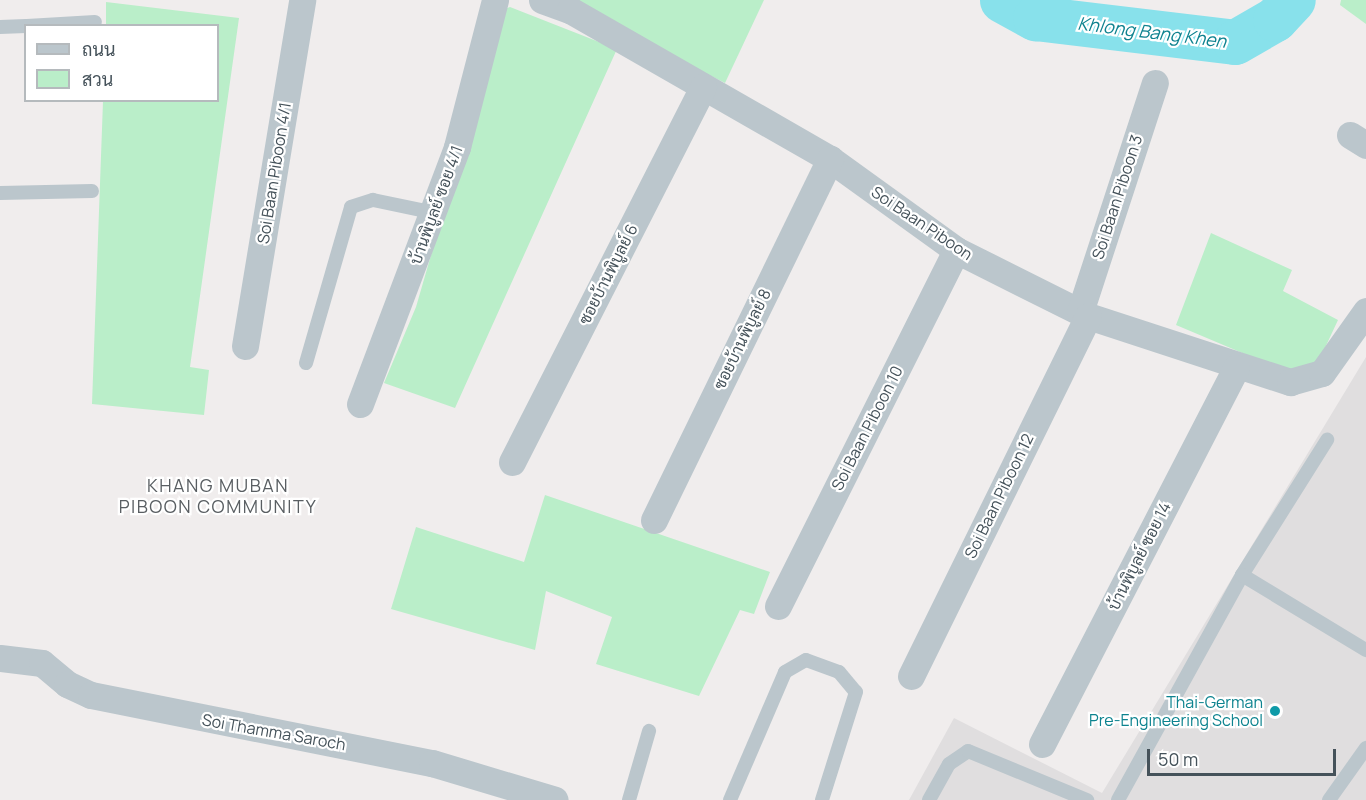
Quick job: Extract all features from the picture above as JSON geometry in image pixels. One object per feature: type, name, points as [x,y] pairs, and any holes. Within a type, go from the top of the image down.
[{"type":"street","name":"Soi Baan Piboon 4/1","points":[[245,346],[302,0]]},
{"type":"street","name":"บ้านพิบูลย์ ซอย 4/1","points":[[360,404],[435,213],[495,0]]},
{"type":"street","name":"Soi Baan Piboon","points":[[542,0],[570,10],[830,159],[956,250],[1084,314],[1236,368],[1290,382],[1306,381],[1322,373],[1366,311]]},
{"type":"street","name":"Soi Baan Piboon 3","points":[[1084,314],[1155,83]]},
{"type":"street","name":"ซอยบ้านพิบูลย์ 6","points":[[512,462],[703,87]]},
{"type":"street","name":"ซอยบ้านพิบูลย์ 8","points":[[654,520],[830,159]]},
{"type":"street","name":"Soi Baan Piboon 10","points":[[778,606],[956,250]]},
{"type":"street","name":"Soi Baan Piboon 12","points":[[911,676],[1084,314]]},
{"type":"street","name":"บ้านพิบูลย์ ซอย 14","points":[[1042,744],[1236,368]]},
{"type":"street","name":"Soi Thamma Saroch","points":[[0,658],[42,663],[67,684],[91,695],[387,753],[555,800]]},
{"type":"lane","points":[[60,24],[95,22]]},
{"type":"lane","points":[[0,27],[24,26]]},
{"type":"lane","points":[[0,193],[92,191]]},
{"type":"lane","points":[[306,363],[354,204],[373,200],[435,213]]},
{"type":"lane","points":[[1118,800],[1242,575],[1327,440]]},
{"type":"lane","points":[[1242,575],[1366,650]]},
{"type":"lane","points":[[730,800],[789,668],[806,660],[839,672],[856,692],[851,720],[822,800]]},
{"type":"lane","points":[[629,800],[649,731]]},
{"type":"lane","points":[[1329,800],[1366,748]]},
{"type":"lane","points":[[929,800],[949,764],[968,751],[1087,800]]},
{"type":"shaded area","points":[[1366,357],[1366,800],[909,800],[954,718],[1102,793]]},
{"type":"green space","points":[[562,0],[764,0],[725,83]]},
{"type":"green space","points":[[1341,0],[1366,0],[1366,24],[1340,5]]},
{"type":"green space","points":[[106,2],[239,18],[190,367],[209,370],[204,415],[92,404],[103,102],[219,102],[219,24],[106,24]]},
{"type":"green space","points":[[510,7],[617,49],[455,408],[384,383],[416,307],[502,10]]},
{"type":"green space","points":[[1211,233],[1292,270],[1283,291],[1338,320],[1317,365],[1290,373],[1176,325]]},
{"type":"green space","points":[[545,495],[770,572],[754,614],[740,610],[699,696],[596,664],[612,617],[546,591],[535,650],[391,609],[416,527],[524,562]]},
{"type":"waterway","name":"Khlong Bang Khen","points":[[1002,0],[1035,18],[1235,42],[1275,19],[1293,0]]},
{"type":"place","name":"Thai-German Pre-Engineering School","points":[[1275,711]]},
{"type":"district","name":"KHANG MUBAN PIBOON COMMUNITY","points":[[218,496]]}]
